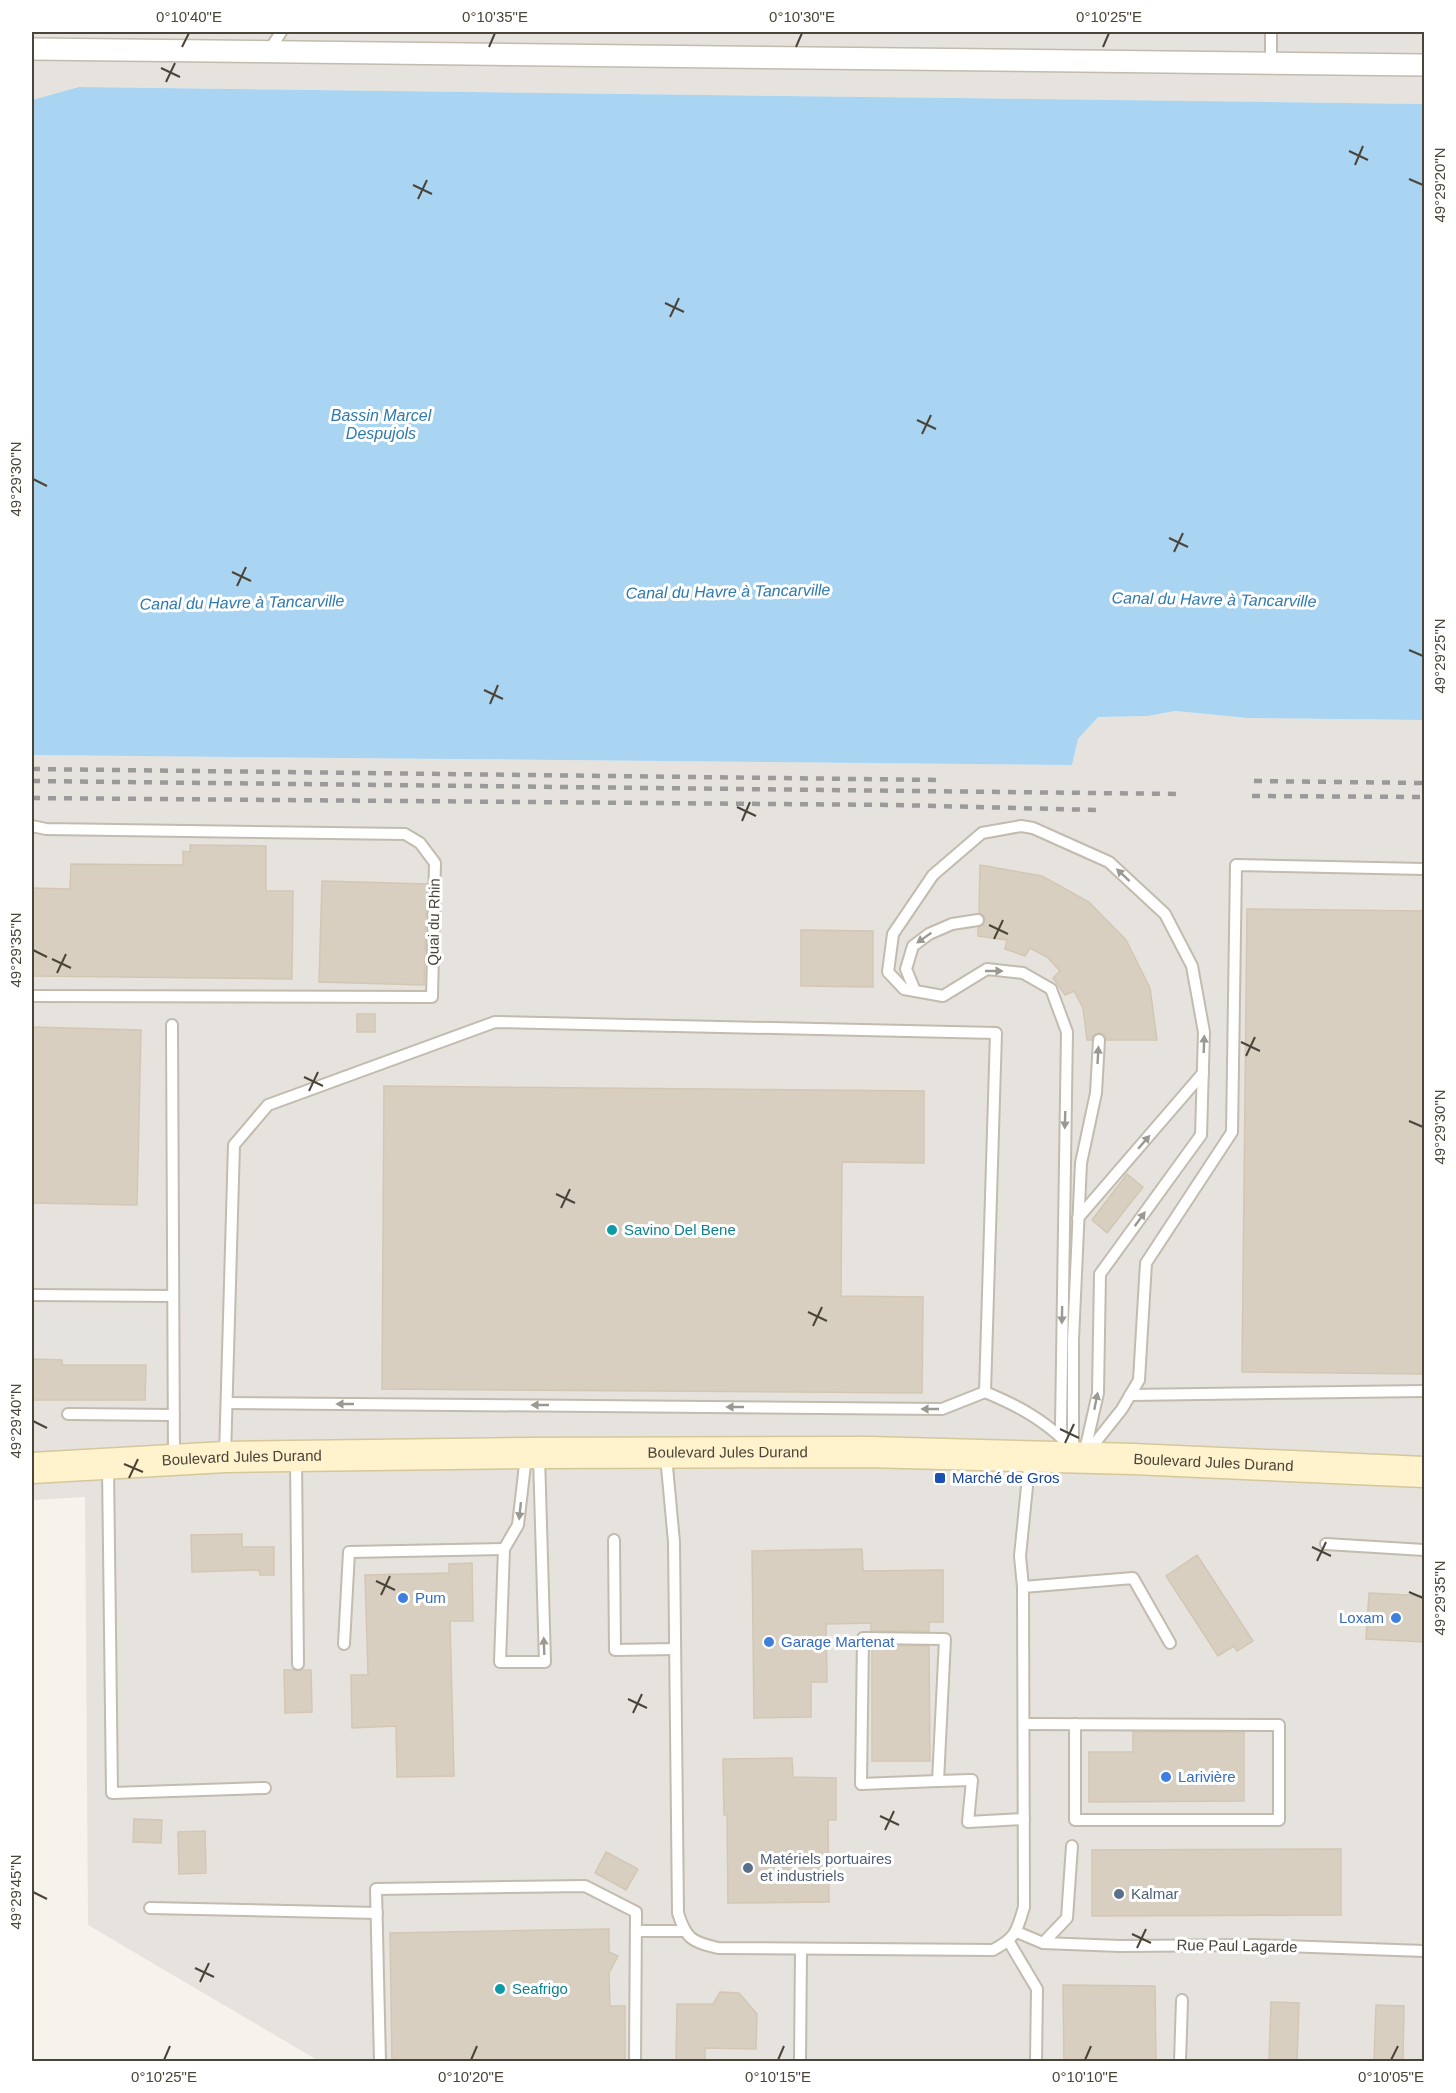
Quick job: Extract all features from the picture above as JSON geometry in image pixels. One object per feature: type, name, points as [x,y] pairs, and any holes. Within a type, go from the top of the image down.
[{"type":"main road","name":"Boulevard Jules Durand","points":[[32,1467],[225,1457],[532,1453],[868,1452],[1030,1456],[1073,1448],[1425,1472]]},
{"type":"street","points":[[32,49],[1425,65]]},
{"type":"lane","points":[[269,51],[281,32]]},
{"type":"lane","points":[[1271,32],[1271,63]]},
{"type":"lane","name":"Quai du Rhin","points":[[32,826],[58,829],[405,834],[420,843],[435,863],[432,997],[32,996]]},
{"type":"lane","points":[[1021,826],[1033,828],[1109,862],[1165,914],[1192,966],[1204,1032],[1201,1135],[1100,1274],[1098,1393],[1073,1448],[1064,1167],[1067,1032],[1051,989],[1023,973],[987,969],[943,996],[903,989],[888,972],[892,934],[933,875],[982,833],[1021,826]]},
{"type":"lane","points":[[1073,1448],[1122,1409],[1138,1380],[1146,1263],[1232,1132],[1236,865],[1425,869]]},
{"type":"lane","points":[[915,991],[906,969],[913,946],[928,934],[952,924],[978,920]]},
{"type":"lane","points":[[225,1457],[234,1145],[268,1105],[495,1022],[996,1033],[985,1392]]},
{"type":"lane","points":[[172,1025],[174,1460]]},
{"type":"lane","points":[[1073,1448],[1074,1340],[1081,1163],[1096,1093],[1099,1040]]},
{"type":"lane","points":[[1078,1218],[1203,1073]]},
{"type":"lane","points":[[32,1295],[173,1296]]},
{"type":"lane","points":[[1130,1395],[1425,1391]]},
{"type":"lane","points":[[227,1403],[942,1409],[985,1392],[1018,1406],[1073,1448]]},
{"type":"lane","points":[[68,1414],[174,1415]]},
{"type":"lane","points":[[532,1453],[545,1662],[500,1662],[504,1549],[518,1525],[532,1453]]},
{"type":"lane","points":[[666,1453],[674,1542],[678,1913],[683,1931],[696,1943],[718,1948],[801,1949],[993,1950],[1009,1942],[1017,1932],[1024,1907],[1023,1587],[1020,1556],[1030,1456]]},
{"type":"lane","points":[[296,1456],[298,1664]]},
{"type":"lane","points":[[108,1463],[112,1793],[265,1788]]},
{"type":"lane","points":[[614,1540],[615,1650],[675,1649]]},
{"type":"lane","points":[[1326,1544],[1425,1550]]},
{"type":"lane","points":[[344,1644],[348,1552],[504,1549]]},
{"type":"lane","points":[[1023,1587],[1133,1578],[1170,1643]]},
{"type":"lane","points":[[938,1781],[945,1639],[863,1638],[861,1784],[972,1780],[968,1822],[1024,1819]]},
{"type":"lane","points":[[1023,1724],[1075,1724],[1279,1725],[1279,1820],[1075,1820],[1075,1724]]},
{"type":"lane","points":[[1043,1943],[1067,1918],[1072,1846]]},
{"type":"lane","points":[[380,2061],[376,1889],[585,1886],[636,1912],[635,2061]]},
{"type":"lane","points":[[150,1908],[377,1913]]},
{"type":"lane","points":[[636,1931],[683,1931]]},
{"type":"lane","name":"Rue Paul Lagarde","points":[[1017,1932],[1043,1943],[1120,1946],[1254,1945],[1425,1951]]},
{"type":"lane","points":[[1009,1942],[1037,1989],[1036,2061]]},
{"type":"lane","points":[[800,2061],[801,1949]]},
{"type":"lane","points":[[1180,2061],[1182,2000]]},
{"type":"shaded area","points":[[32,32],[1424,32],[1424,104],[79,87],[32,100]]},
{"type":"shaded area","points":[[1175,711],[1248,718],[1424,720],[1424,2061],[319,2061],[88,1925],[85,1497],[32,1500],[32,755],[1072,765],[1078,739],[1098,717],[1148,716]]},
{"type":"shaded area","points":[[32,1316],[145,1319],[151,1359],[65,1359],[66,1347],[32,1345]]},
{"type":"water","name":"Bassin Marcel Despujols","points":[[79,87],[1424,104],[1424,720],[1248,718],[1175,711],[1148,716],[1098,717],[1078,739],[1072,765],[32,755],[32,100]]},
{"type":"building","points":[[190,845],[266,846],[266,891],[293,891],[292,979],[32,976],[32,888],[70,889],[71,864],[183,865],[183,851],[190,852]]},
{"type":"building","points":[[980,865],[1042,876],[1089,902],[1126,940],[1150,988],[1157,1040],[1106,1040],[1104,1034],[1099,1033],[1093,1035],[1092,1040],[1087,1040],[1083,1008],[1074,991],[1065,995],[1053,978],[1060,971],[1047,957],[1030,948],[1025,956],[1005,949],[1007,940],[978,936],[978,928],[983,925],[985,919],[979,913]]},
{"type":"building","points":[[322,881],[427,884],[424,985],[319,982]]},
{"type":"building","points":[[1247,909],[1425,911],[1425,1374],[1242,1372]]},
{"type":"building","points":[[801,930],[873,931],[873,987],[801,986]]},
{"type":"building","points":[[357,1014],[375,1014],[375,1032],[357,1032]]},
{"type":"building","points":[[32,1027],[141,1030],[137,1205],[32,1203]]},
{"type":"building","name":"Savino Del Bene","points":[[384,1086],[924,1091],[924,1163],[842,1162],[841,1296],[923,1297],[922,1393],[382,1389]]},
{"type":"building","points":[[1127,1174],[1143,1187],[1107,1233],[1092,1220]]},
{"type":"building","points":[[32,1359],[62,1360],[62,1365],[146,1365],[145,1400],[32,1400]]},
{"type":"building","points":[[242,1534],[242,1547],[274,1547],[274,1575],[260,1575],[259,1570],[192,1572],[191,1535]]},
{"type":"building","points":[[862,1549],[863,1571],[943,1570],[943,1622],[929,1622],[929,1631],[871,1631],[871,1623],[826,1624],[827,1682],[811,1682],[811,1717],[754,1718],[752,1551]]},
{"type":"building","points":[[1197,1555],[1253,1641],[1237,1651],[1234,1646],[1218,1656],[1166,1576]]},
{"type":"building","points":[[472,1563],[473,1621],[450,1621],[454,1776],[397,1777],[396,1726],[352,1728],[351,1675],[368,1675],[365,1575],[449,1573],[449,1564]]},
{"type":"building","name":"Loxam","points":[[1369,1593],[1425,1596],[1425,1642],[1366,1639]]},
{"type":"building","points":[[872,1646],[929,1646],[930,1761],[872,1761]]},
{"type":"building","points":[[284,1670],[311,1670],[312,1712],[285,1713]]},
{"type":"building","name":"Larivière","points":[[1133,1732],[1244,1732],[1244,1801],[1089,1802],[1089,1752],[1133,1752]]},
{"type":"building","points":[[792,1758],[793,1777],[836,1778],[836,1820],[828,1820],[829,1902],[728,1903],[727,1815],[724,1815],[723,1759]]},
{"type":"building","points":[[134,1819],[162,1820],[161,1843],[133,1842]]},
{"type":"building","points":[[205,1831],[206,1873],[179,1874],[178,1832]]},
{"type":"building","points":[[1341,1849],[1341,1915],[1092,1916],[1092,1850]]},
{"type":"building","points":[[606,1852],[638,1869],[626,1890],[595,1873]]},
{"type":"building","name":"Seafrigo","points":[[609,1929],[609,1952],[618,1956],[609,1973],[610,2006],[625,2006],[625,2061],[392,2061],[390,1933]]},
{"type":"building","points":[[1063,1985],[1155,1986],[1156,2061],[1064,2061]]},
{"type":"building","points":[[720,1992],[739,1993],[757,2014],[756,2049],[705,2048],[705,2061],[676,2061],[677,2004],[713,2004]]},
{"type":"building","points":[[1271,2002],[1299,2003],[1297,2061],[1269,2061]]},
{"type":"building","points":[[1376,2005],[1404,2006],[1403,2061],[1374,2061]]},
{"type":"railway","points":[[32,769],[940,780]]},
{"type":"railway","points":[[32,781],[1181,794]]},
{"type":"railway","points":[[1254,781],[1424,783]]},
{"type":"railway","points":[[1252,796],[1424,797]]},
{"type":"railway","points":[[32,798],[896,805],[1096,810]]},
{"type":"place","name":"Savino Del Bene","points":[[612,1230]]},
{"type":"place","name":"Marché de Gros","points":[[940,1478]]},
{"type":"place","name":"Pum","points":[[403,1598]]},
{"type":"place","name":"Loxam","points":[[1396,1618]]},
{"type":"place","name":"Garage Martenat","points":[[769,1642]]},
{"type":"place","name":"Larivière","points":[[1166,1777]]},
{"type":"place","name":"Matériels portuaires et industriels","points":[[748,1868]]},
{"type":"place","name":"Kalmar","points":[[1119,1894]]},
{"type":"place","name":"Seafrigo","points":[[500,1989]]},
{"type":"water label","name":"Canal du Havre à Tancarville","points":[[728,591]]},
{"type":"water label","name":"Canal du Havre à Tancarville","points":[[1214,599]]},
{"type":"water label","name":"Canal du Havre à Tancarville","points":[[242,602]]}]
